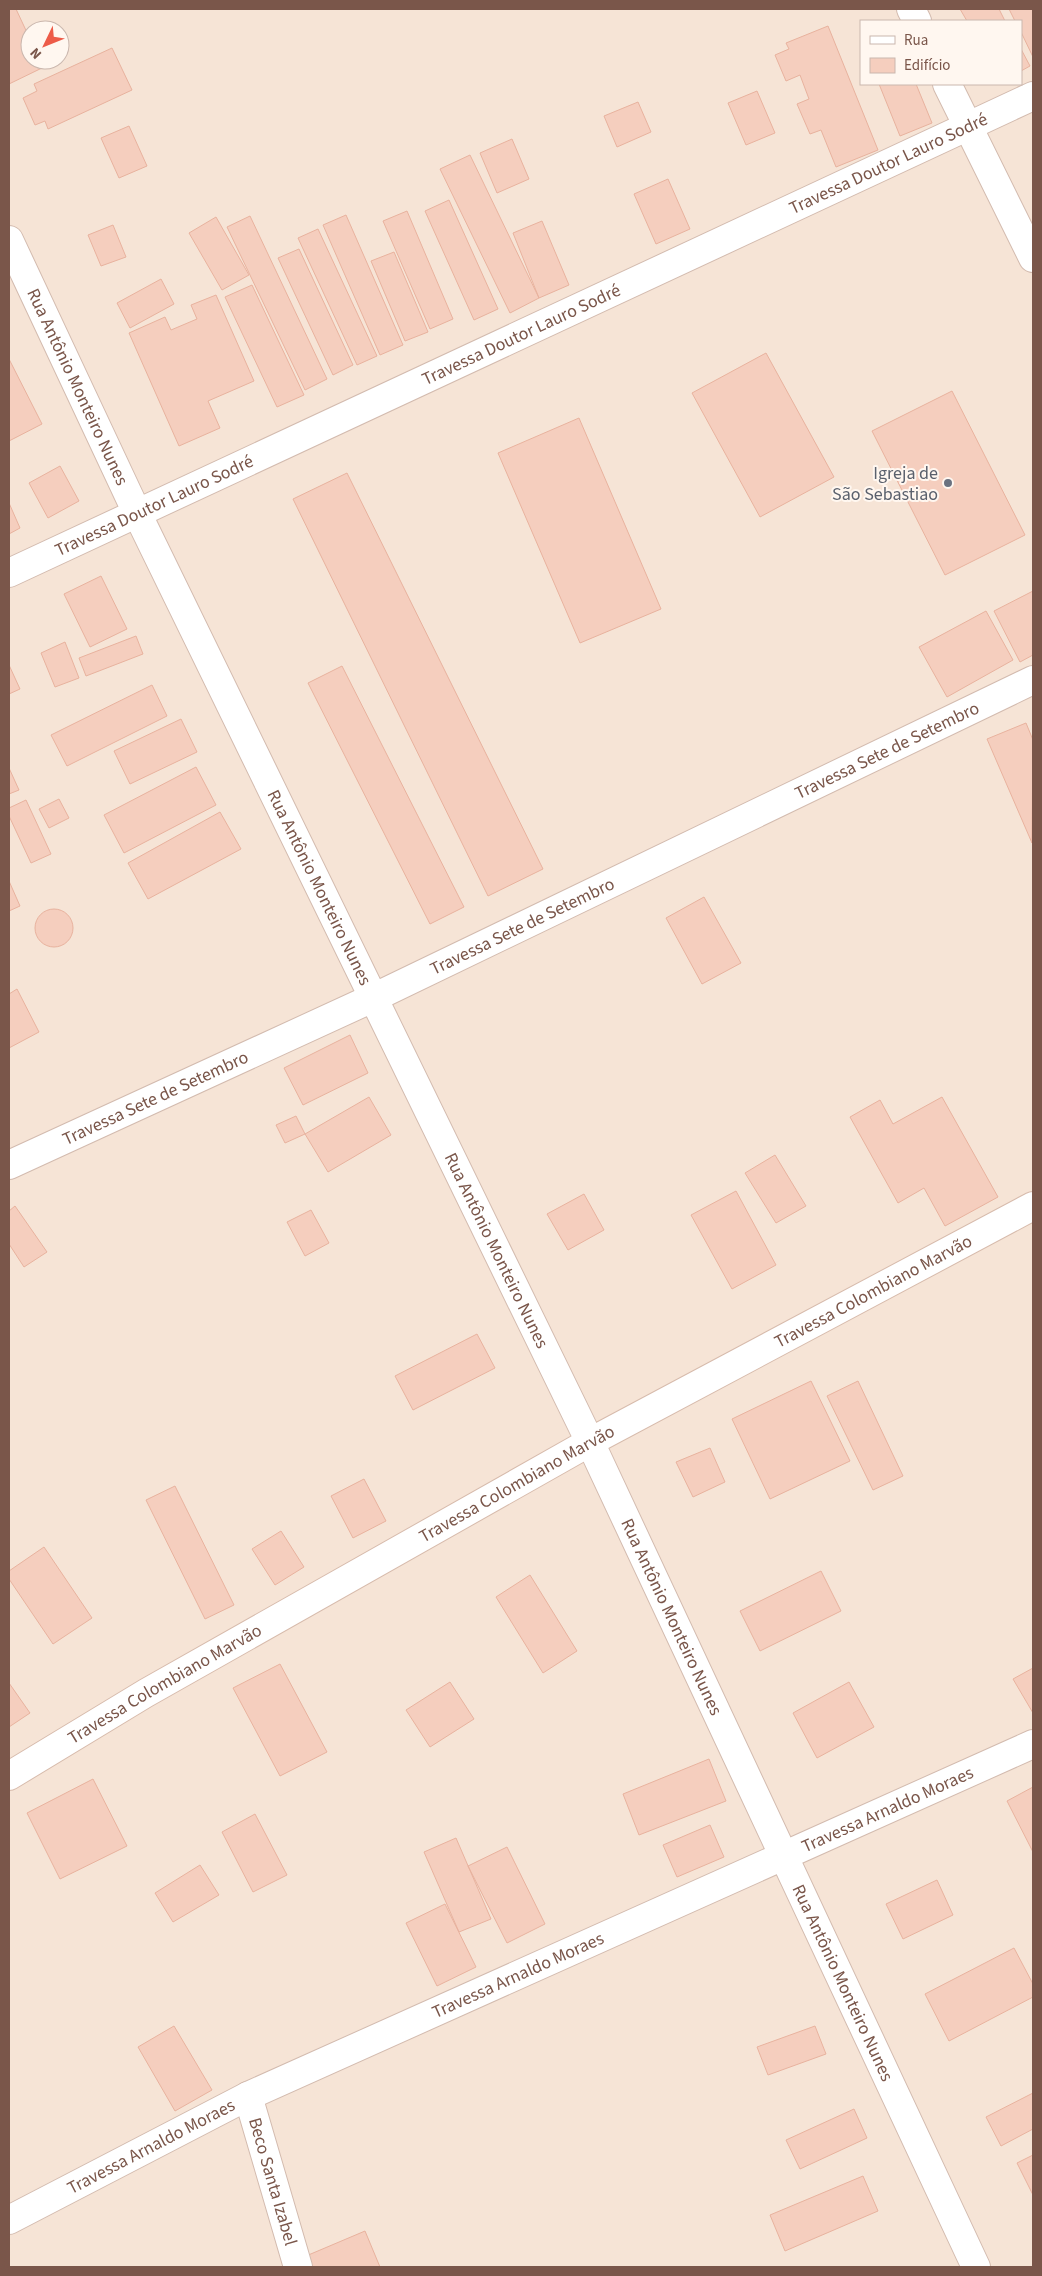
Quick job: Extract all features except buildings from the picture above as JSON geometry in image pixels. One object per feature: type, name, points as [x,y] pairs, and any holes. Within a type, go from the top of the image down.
[{"type":"street","points":[[947,85],[1033,258]]},
{"type":"street","name":"Travessa Doutor Lauro Sodré","points":[[9,573],[1033,96]]},
{"type":"street","name":"Rua Antônio Monteiro Nunes","points":[[9,240],[137,513],[375,997],[590,1442],[976,2267]]},
{"type":"street","name":"Travessa Sete de Setembro","points":[[9,1165],[375,997],[1033,680]]},
{"type":"street","name":"Travessa Colombiano Marvão","points":[[9,1776],[146,1693],[590,1442],[1033,1206]]},
{"type":"street","name":"Travessa Arnaldo Moraes","points":[[9,2220],[248,2096],[1033,1744]]},
{"type":"street","name":"Beco Santa Izabel","points":[[248,2096],[298,2267]]},
{"type":"shaded area","points":[[9,9],[1033,9],[1033,2267],[9,2267]]},
{"type":"place","name":"Igreja de São Sebastiao","points":[[948,483]]}]
